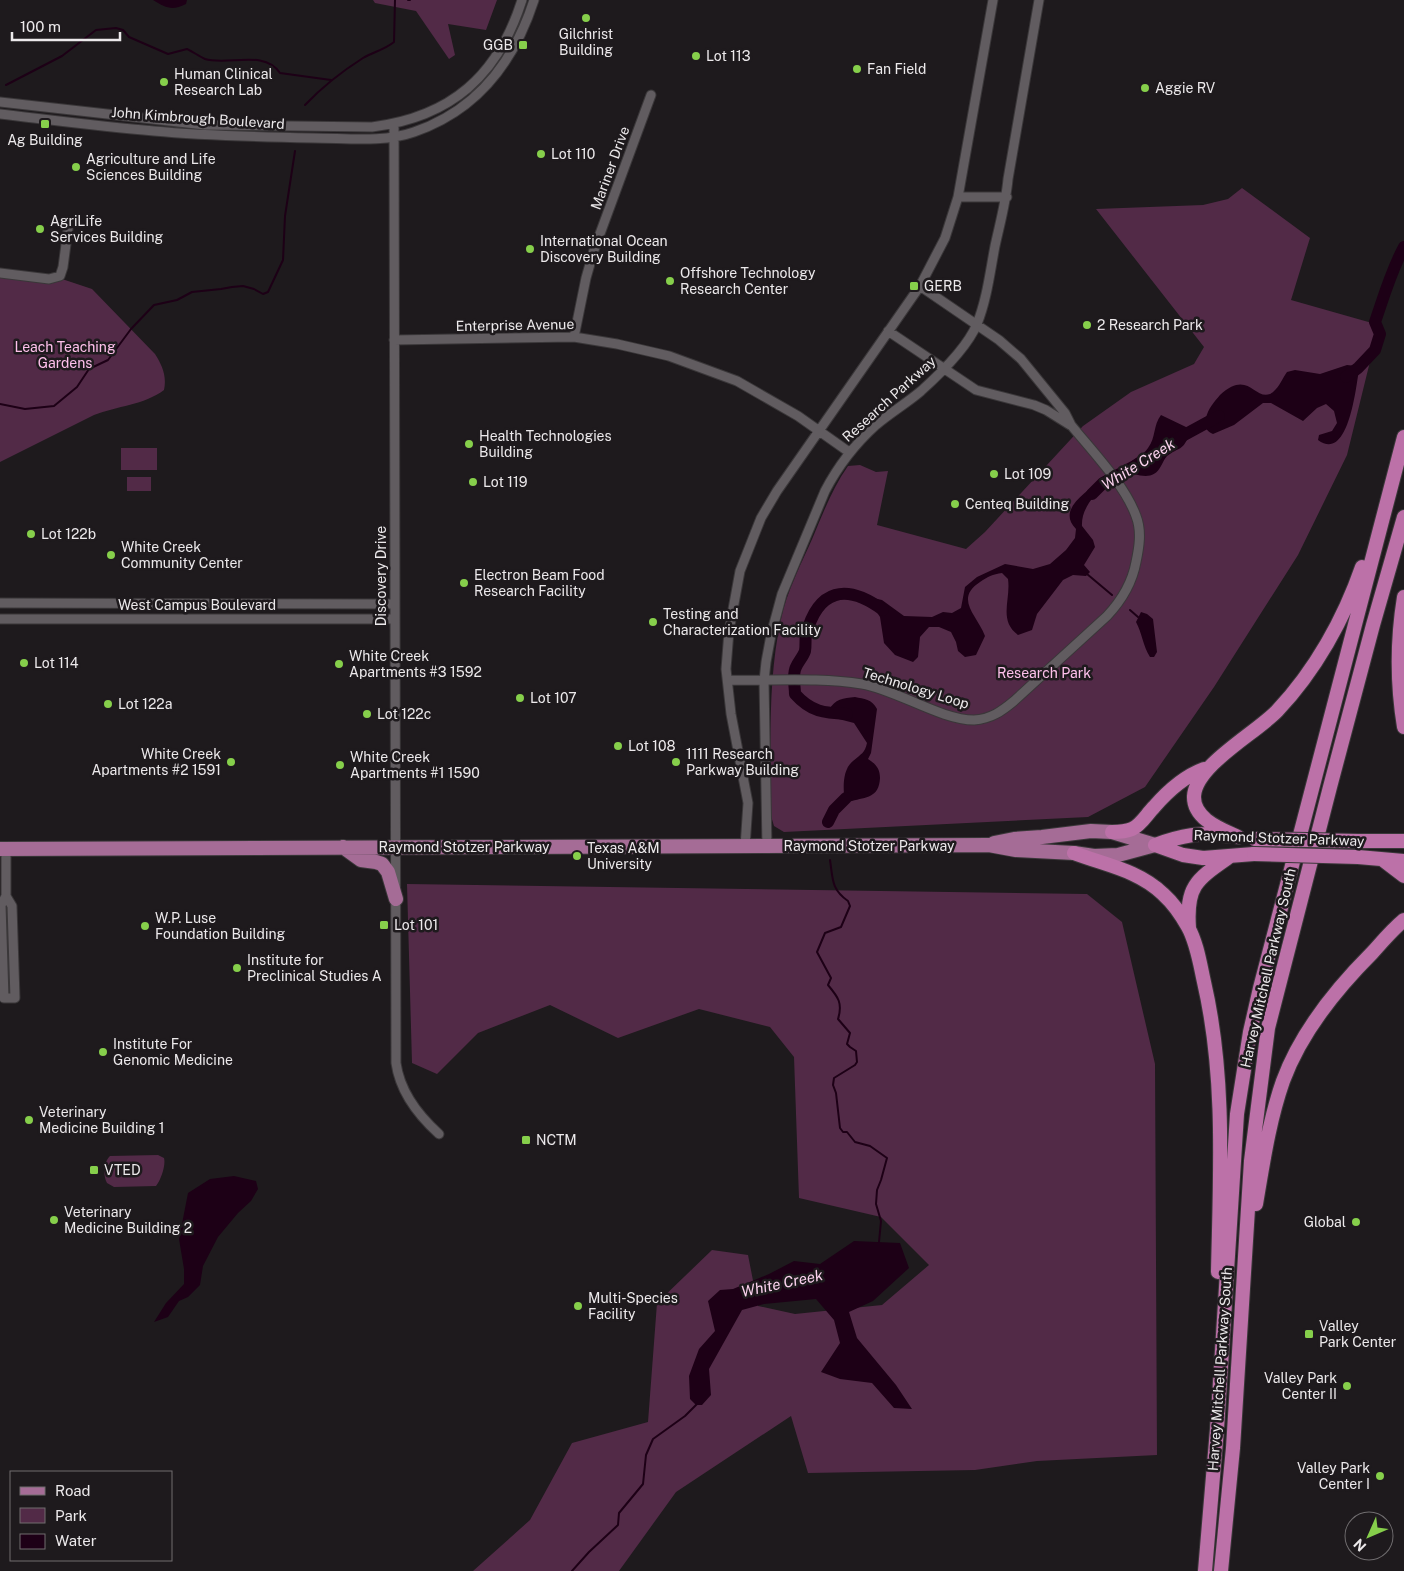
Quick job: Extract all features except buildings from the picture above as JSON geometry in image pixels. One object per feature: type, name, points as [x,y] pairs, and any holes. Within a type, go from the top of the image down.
[{"type":"highway","name":"Harvey Mitchell Parkway South","points":[[1206,1565],[1217,1429],[1233,1160],[1238,1104],[1250,1032],[1404,437]]},
{"type":"highway","points":[[1238,837],[1206,820],[1195,804],[1195,789],[1198,781],[1207,768],[1277,711],[1293,693],[1325,646],[1347,605],[1399,454]]},
{"type":"highway","name":"Harvey Mitchell Parkway South","points":[[1221,1569],[1233,1448],[1251,1161],[1268,1028],[1345,730],[1404,517]]},
{"type":"highway","points":[[1404,597],[1399,674],[1404,727]]},
{"type":"highway","points":[[1112,832],[1123,832],[1140,824],[1160,800],[1174,788],[1198,771],[1207,768]]},
{"type":"highway","name":"Raymond Stotzer Parkway","points":[[1156,844],[1192,834],[1208,833],[1254,839],[1402,840]]},
{"type":"highway","name":"Raymond Stotzer Parkway","points":[[1156,844],[1169,850],[1203,858],[1254,854],[1381,858],[1404,861]]},
{"type":"highway","points":[[1074,853],[1119,867],[1146,881],[1163,894],[1189,928],[1208,995],[1218,1061],[1220,1122],[1217,1429]]},
{"type":"highway","points":[[1189,928],[1190,898],[1195,884],[1205,873],[1230,856]]},
{"type":"highway","points":[[1381,858],[1404,876]]},
{"type":"highway","points":[[1243,1278],[1271,1122],[1287,1072],[1322,1009],[1355,969],[1402,920]]},
{"type":"highway","points":[[1206,1565],[1221,1569]]},
{"type":"main road","name":"Raymond Stotzer Parkway","points":[[988,845],[1014,839],[1042,838],[1091,831],[1112,832],[1156,844]]},
{"type":"main road","name":"Raymond Stotzer Parkway","points":[[3,849],[988,845],[1016,850],[1094,856],[1118,855],[1156,844]]},
{"type":"main road","points":[[343,847],[361,860],[382,864],[388,872],[396,898]]},
{"type":"street","points":[[394,124],[418,118],[458,97],[479,78],[495,58],[507,38],[522,0]]},
{"type":"street","points":[[395,137],[439,122],[477,96],[504,65],[518,41],[534,0]]},
{"type":"street","name":"Research Parkway","points":[[745,847],[748,803],[732,714],[727,661],[733,603],[740,571],[761,518],[769,504],[920,286],[945,238],[958,197],[993,0]]},
{"type":"street","name":"Research Parkway","points":[[767,847],[764,681],[771,635],[782,594],[825,491],[849,452],[876,425],[919,393],[944,370],[969,338],[977,324],[987,293],[998,229],[1007,198],[1008,179],[1039,0]]},
{"type":"street","points":[[495,58],[504,65]]},
{"type":"street","name":"Mariner Drive","points":[[574,337],[586,278],[594,250],[651,95]]},
{"type":"street","name":"John Kimbrough Boulevard","points":[[0,102],[205,124],[372,127],[394,124]]},
{"type":"street","name":"John Kimbrough Boulevard","points":[[0,114],[112,127],[195,134],[295,138],[395,137]]},
{"type":"street","points":[[112,127],[114,114]]},
{"type":"street","name":"Discovery Drive","points":[[394,124],[394,619],[397,1071],[408,1098],[423,1119],[439,1134]]},
{"type":"street","points":[[958,197],[1007,198]]},
{"type":"street","points":[[0,273],[49,279],[60,276],[68,228]]},
{"type":"street","name":"Technology Loop","points":[[728,680],[844,682],[882,689],[943,713],[967,719],[987,718],[1001,712],[1107,616],[1124,595],[1135,569],[1140,544],[1137,518],[1126,495],[1071,425],[1065,413],[1021,359],[977,324],[920,286]]},
{"type":"street","name":"Technology Loop","points":[[888,331],[976,390],[1034,405],[1071,425]]},
{"type":"street","name":"Enterprise Avenue","points":[[394,340],[574,337],[617,344],[669,356],[737,381],[819,430],[849,452]]},
{"type":"street","name":"West Campus Boulevard","points":[[0,603],[394,604]]},
{"type":"street","points":[[319,604],[319,619]]},
{"type":"street","name":"West Campus Boulevard","points":[[0,620],[394,619]]},
{"type":"street","points":[[3,849],[6,896],[12,906],[15,998],[4,998],[1,905],[6,896]]},
{"type":"green space","points":[[373,0],[497,0],[486,30],[448,24],[455,55],[449,59],[416,11],[375,3]]},
{"type":"green space","name":"Research Park","points":[[1242,188],[1310,238],[1291,300],[1379,325],[1347,455],[1298,555],[1214,687],[1145,787],[1088,817],[784,832],[774,826],[771,816],[772,692],[783,609],[790,588],[825,510],[848,466],[860,465],[876,472],[888,471],[877,525],[966,549],[985,532],[1083,426],[1131,392],[1194,364],[1204,347],[1096,209],[1203,205],[1228,199]]},
{"type":"green space","name":"Leach Teaching Gardens","points":[[0,276],[59,278],[92,289],[155,354],[163,371],[165,380],[164,390],[148,399],[94,415],[0,462]]},
{"type":"green space","points":[[121,448],[157,448],[157,470],[121,470]]},
{"type":"green space","points":[[127,477],[151,477],[151,491],[127,491]]},
{"type":"green space","points":[[407,884],[1087,894],[1122,922],[1155,1064],[1157,1455],[1037,1461],[975,1470],[808,1473],[791,1416],[676,1492],[619,1571],[473,1571],[530,1520],[572,1443],[648,1422],[657,1303],[712,1250],[748,1255],[758,1306],[795,1314],[882,1305],[929,1265],[881,1217],[799,1198],[794,1057],[770,1027],[699,1009],[618,1038],[550,1005],[478,1033],[437,1074],[412,1063]]},
{"type":"green space","points":[[158,1155],[164,1158],[164,1164],[156,1186],[114,1187],[107,1183],[104,1169],[110,1156]]},
{"type":"water","points":[[153,0],[187,0],[186,4],[173,8],[165,7]]},
{"type":"water","points":[[1347,365],[1356,366],[1359,370],[1349,420],[1344,432],[1337,441],[1329,444],[1318,440],[1319,435],[1332,431],[1337,423],[1334,411],[1326,404],[1317,408],[1303,421],[1271,403],[1263,403],[1234,425],[1213,434],[1205,426],[1207,415],[1213,403],[1230,388],[1244,385],[1264,395],[1270,394],[1278,387],[1287,372],[1295,370],[1320,374]]},
{"type":"water","points":[[1161,415],[1186,427],[1189,435],[1187,440],[1183,446],[1165,458],[1159,470],[1153,475],[1134,474],[1128,466],[1146,451],[1151,444],[1158,419]]},
{"type":"water","points":[[1101,479],[1105,485],[1089,504],[1082,520],[1082,526],[1093,540],[1095,547],[1084,565],[1090,572],[1086,576],[1073,575],[1063,580],[1037,614],[1032,630],[1018,635],[1008,623],[1008,579],[1002,573],[983,580],[972,588],[969,595],[970,608],[985,636],[976,655],[965,657],[958,651],[951,632],[939,627],[929,627],[920,637],[918,657],[913,662],[895,655],[884,643],[880,617],[869,600],[873,598],[882,600],[904,616],[932,617],[943,612],[952,613],[961,608],[965,587],[977,577],[1005,564],[1033,569],[1050,564],[1066,550],[1075,538],[1076,529],[1071,522],[1070,515],[1076,501]]},
{"type":"water","points":[[1141,612],[1153,619],[1157,652],[1154,657],[1150,657],[1136,622]]},
{"type":"water","points":[[855,697],[870,701],[877,709],[871,753],[868,759],[878,769],[880,778],[877,789],[871,796],[848,802],[839,811],[834,810],[835,805],[844,794],[846,772],[850,764],[864,751],[867,743],[854,723],[831,717],[829,710],[834,703],[840,700]]},
{"type":"water","points":[[234,1176],[256,1181],[258,1189],[251,1201],[218,1237],[203,1266],[200,1285],[188,1297],[179,1301],[168,1317],[154,1322],[166,1303],[184,1284],[184,1269],[179,1239],[188,1193],[210,1179]]},
{"type":"water","points":[[854,1241],[900,1243],[909,1268],[873,1301],[849,1312],[857,1338],[896,1385],[912,1409],[894,1408],[872,1383],[840,1379],[821,1372],[840,1343],[834,1320],[816,1299],[764,1304],[742,1310],[709,1369],[711,1395],[702,1405],[696,1405],[690,1399],[689,1376],[699,1349],[715,1331],[708,1301],[720,1290],[733,1289],[794,1261],[820,1264]]},
{"type":"waterway","points":[[305,105],[325,85],[347,69],[363,58],[394,42],[395,0]]},
{"type":"waterway","points":[[6,85],[62,56],[96,30],[116,28],[123,30],[129,37],[168,54],[187,49],[205,59],[214,61],[255,60],[273,66],[280,73],[331,80]]},
{"type":"waterway","points":[[0,404],[25,409],[54,406],[77,387],[89,369],[108,360],[131,329],[154,305],[177,300],[192,292],[232,287],[243,286],[263,294],[268,292],[283,260],[285,216],[295,151]]},
{"type":"waterway","name":"White Creek","points":[[1346,377],[1358,368],[1375,350],[1380,334],[1375,322],[1391,274],[1404,247]]},
{"type":"waterway","name":"White Creek","points":[[1175,440],[1219,416]]},
{"type":"waterway","name":"White Creek","points":[[1092,494],[1103,483],[1144,461]]},
{"type":"waterway","points":[[1087,574],[1112,595]]},
{"type":"waterway","name":"White Creek","points":[[847,714],[831,713],[812,708],[795,694],[795,670],[805,651],[806,635],[811,620],[818,608],[835,595],[857,596],[870,601],[883,610]]},
{"type":"waterway","points":[[1130,610],[1138,617]]},
{"type":"waterway","name":"White Creek","points":[[828,822],[834,810],[846,798]]},
{"type":"waterway","name":"White Creek","points":[[830,860],[836,888],[850,906],[841,927],[825,933],[817,952],[831,978],[828,985],[840,1004],[838,1019],[850,1033],[847,1044],[856,1051],[857,1062],[834,1078],[833,1085],[836,1093],[840,1128],[843,1132],[847,1132],[855,1142],[870,1146],[887,1158],[877,1190],[876,1204],[881,1221],[879,1242]]},
{"type":"waterway","name":"White Creek","points":[[572,1571],[618,1525],[619,1513],[643,1484],[646,1455],[653,1439],[685,1416],[697,1404]]},
{"type":"place","name":"Gilchrist Building","points":[[586,18]]},
{"type":"place","name":"GGB","points":[[523,45]]},
{"type":"place","name":"Lot 113","points":[[696,56]]},
{"type":"place","name":"Fan Field","points":[[857,69]]},
{"type":"place","name":"Human Clinical Research Lab","points":[[164,82]]},
{"type":"place","name":"Aggie RV","points":[[1145,88]]},
{"type":"place","name":"Ag Building","points":[[45,124]]},
{"type":"place","name":"Lot 110","points":[[541,154]]},
{"type":"place","name":"Agriculture and Life Sciences Building","points":[[76,167]]},
{"type":"place","name":"AgriLife Services Building","points":[[40,229]]},
{"type":"place","name":"International Ocean Discovery Building","points":[[530,249]]},
{"type":"place","name":"Offshore Technology Research Center","points":[[670,281]]},
{"type":"place","name":"GERB","points":[[914,286]]},
{"type":"place","name":"2 Research Park","points":[[1087,325]]},
{"type":"place","name":"Health Technologies Building","points":[[469,444]]},
{"type":"place","name":"Lot 109","points":[[994,474]]},
{"type":"place","name":"Lot 119","points":[[473,482]]},
{"type":"place","name":"Centeq Building","points":[[955,504]]},
{"type":"place","name":"Lot 122b","points":[[31,534]]},
{"type":"place","name":"White Creek Community Center","points":[[111,555]]},
{"type":"place","name":"Electron Beam Food Research Facility","points":[[464,583]]},
{"type":"place","name":"Testing and Characterization Facility","points":[[653,622]]},
{"type":"place","name":"Lot 114","points":[[24,663]]},
{"type":"place","name":"White Creek Apartments #3 1592","points":[[339,664]]},
{"type":"place","name":"Lot 107","points":[[520,698]]},
{"type":"place","name":"Lot 122a","points":[[108,704]]},
{"type":"place","name":"Lot 122c","points":[[367,714]]},
{"type":"place","name":"Lot 108","points":[[618,746]]},
{"type":"place","name":"White Creek Apartments #2 1591","points":[[231,762]]},
{"type":"place","name":"1111 Research Parkway Building","points":[[676,762]]},
{"type":"place","name":"White Creek Apartments #1 1590","points":[[340,765]]},
{"type":"place","name":"Texas A&M University","points":[[577,856]]},
{"type":"place","name":"Lot 101","points":[[384,925]]},
{"type":"place","name":"W.P. Luse Foundation Building","points":[[145,926]]},
{"type":"place","name":"Institute for Preclinical Studies A","points":[[237,968]]},
{"type":"place","name":"Institute For Genomic Medicine","points":[[103,1052]]},
{"type":"place","name":"Veterinary Medicine Building 1","points":[[29,1120]]},
{"type":"place","name":"NCTM","points":[[526,1140]]},
{"type":"place","name":"VTED","points":[[94,1170]]},
{"type":"place","name":"Veterinary Medicine Building 2","points":[[54,1220]]},
{"type":"place","name":"Global","points":[[1356,1222]]},
{"type":"place","name":"Multi-Species Facility","points":[[578,1306]]},
{"type":"place","name":"Valley Park Center","points":[[1309,1334]]},
{"type":"place","name":"Valley Park Center II","points":[[1347,1386]]},
{"type":"place","name":"Valley Park Center I","points":[[1380,1476]]}]
